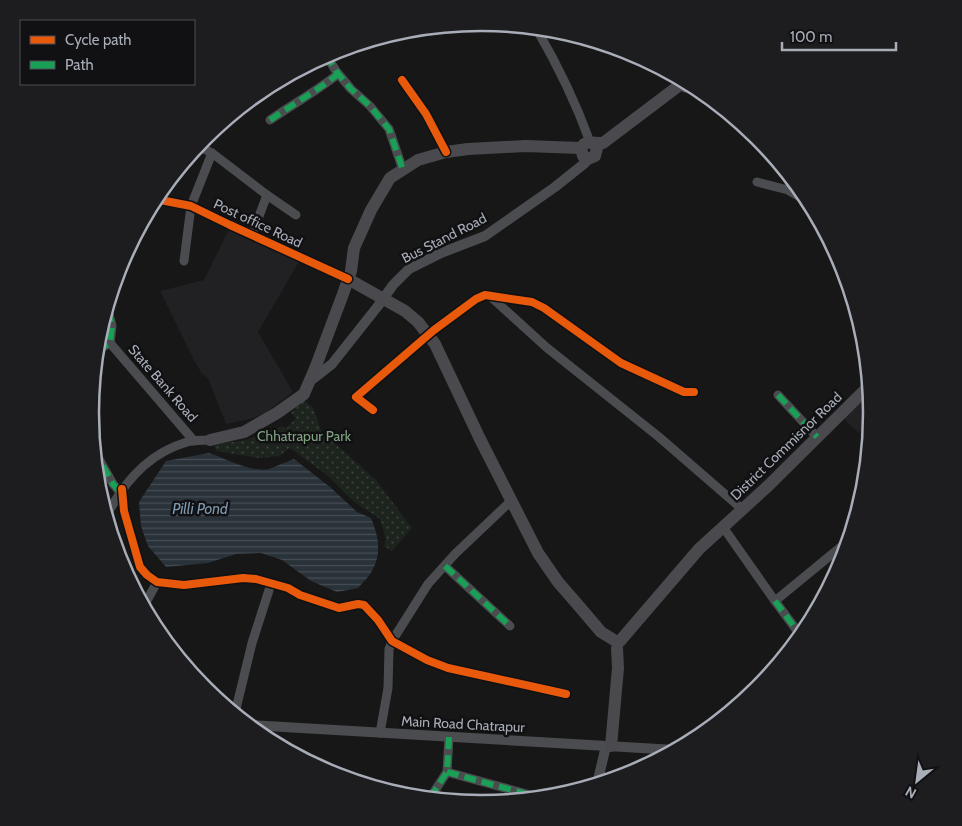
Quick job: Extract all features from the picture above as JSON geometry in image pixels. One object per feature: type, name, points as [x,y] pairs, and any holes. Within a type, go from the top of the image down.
[{"type":"main road","points":[[210,440],[244,432],[278,413],[304,394],[329,333],[348,279],[354,248],[371,210],[390,178],[418,160],[446,152],[525,146],[590,149],[603,143],[620,131],[679,86]]},
{"type":"main road","name":"Post office Road","points":[[348,279],[412,317],[429,335],[446,363],[480,439],[538,554],[558,582],[601,632],[617,643]]},
{"type":"main road","name":"District Commisnor Road","points":[[617,643],[694,555],[768,486],[862,393]]},
{"type":"main road","points":[[608,746],[618,668],[617,643]]},
{"type":"street","points":[[541,37],[552,54],[583,122],[590,149]]},
{"type":"street","points":[[331,62],[338,74],[370,106],[388,129],[403,170]]},
{"type":"street","points":[[270,120],[320,88],[338,74]]},
{"type":"street","points":[[402,80],[426,114],[446,152]]},
{"type":"street","points":[[205,149],[267,196],[296,215]]},
{"type":"street","name":"Bus Stand Road","points":[[309,382],[332,364],[393,285],[409,269],[441,253],[484,236],[555,187],[585,163],[590,149]]},
{"type":"street","points":[[184,261],[191,206],[212,153]]},
{"type":"street","points":[[757,182],[792,192]]},
{"type":"street","points":[[252,235],[267,196]]},
{"type":"street","name":"Post office Road","points":[[164,201],[191,206],[348,279]]},
{"type":"street","points":[[373,410],[356,397],[429,335],[485,294],[491,297],[546,347],[659,438],[742,509]]},
{"type":"street","points":[[491,297],[532,302],[544,308],[621,363],[684,392],[694,392]]},
{"type":"street","points":[[106,345],[110,343],[111,321]]},
{"type":"street","name":"State Bank Road","points":[[110,343],[194,441]]},
{"type":"street","points":[[778,395],[817,437]]},
{"type":"street","name":"State Bank Road","points":[[111,508],[120,493],[147,463],[168,449],[188,441],[210,440]]},
{"type":"street","points":[[104,469],[112,484],[120,493],[140,567],[157,582],[184,585],[243,578],[288,588],[300,595],[338,608],[358,604],[364,605],[378,620],[392,641],[420,656],[448,668],[566,694]]},
{"type":"street","points":[[380,733],[388,688],[389,649],[392,641],[428,584],[512,500]]},
{"type":"street","points":[[723,527],[795,629]]},
{"type":"street","points":[[775,601],[835,557]]},
{"type":"street","points":[[444,566],[510,626]]},
{"type":"street","points":[[148,599],[157,582]]},
{"type":"street","points":[[236,706],[252,643],[271,584]]},
{"type":"street","name":"Main Road Chatrapur","points":[[263,726],[662,749]]},
{"type":"street","points":[[434,791],[447,772],[449,737]]},
{"type":"street","points":[[599,776],[608,746]]},
{"type":"street","points":[[447,772],[520,792]]},
{"type":"shaded area","points":[[230,227],[300,260],[258,332],[293,392],[265,413],[254,418],[226,424],[208,378],[202,374],[194,360],[160,291],[204,280]]},
{"type":"shaded area","points":[[862,400],[862,430],[859,433],[844,419]]},
{"type":"green space","name":"Chhatrapur Park","points":[[304,400],[314,409],[321,431],[376,480],[412,528],[392,551],[384,546],[386,539],[380,519],[353,501],[327,475],[290,448],[279,456],[259,458],[217,451],[213,445],[246,440],[283,426],[286,429],[296,418],[291,413]]},
{"type":"water","name":"Pilli Pond","points":[[209,453],[246,467],[262,470],[294,459],[330,487],[357,512],[371,518],[376,531],[378,550],[372,572],[358,588],[337,592],[311,581],[282,560],[261,553],[236,554],[208,563],[166,567],[148,546],[141,526],[139,502],[166,461]]},
{"type":"marked path","points":[[330,62],[351,89],[370,106],[389,129],[403,170]]},
{"type":"marked path","points":[[270,120],[338,74]]},
{"type":"marked path","points":[[106,345],[110,343],[111,321]]},
{"type":"marked path","points":[[778,395],[817,437]]},
{"type":"marked path","points":[[104,467],[120,492]]},
{"type":"marked path","points":[[445,566],[510,626]]},
{"type":"marked path","points":[[775,601],[795,629]]},
{"type":"marked path","points":[[434,791],[447,772],[449,737]]},
{"type":"marked path","points":[[447,772],[520,792]]},
{"type":"cycle path","points":[[402,80],[426,114],[446,152]]},
{"type":"cycle path","points":[[164,201],[191,206],[348,279]]},
{"type":"cycle path","points":[[373,410],[356,397],[434,330],[476,299],[485,295],[532,302],[544,308],[621,363],[684,392],[694,392]]},
{"type":"cycle path","points":[[122,489],[124,511],[140,567],[157,582],[184,585],[243,578],[256,579],[288,588],[300,595],[339,608],[358,604],[364,605],[378,620],[392,641],[427,660],[448,668],[566,694]]}]
